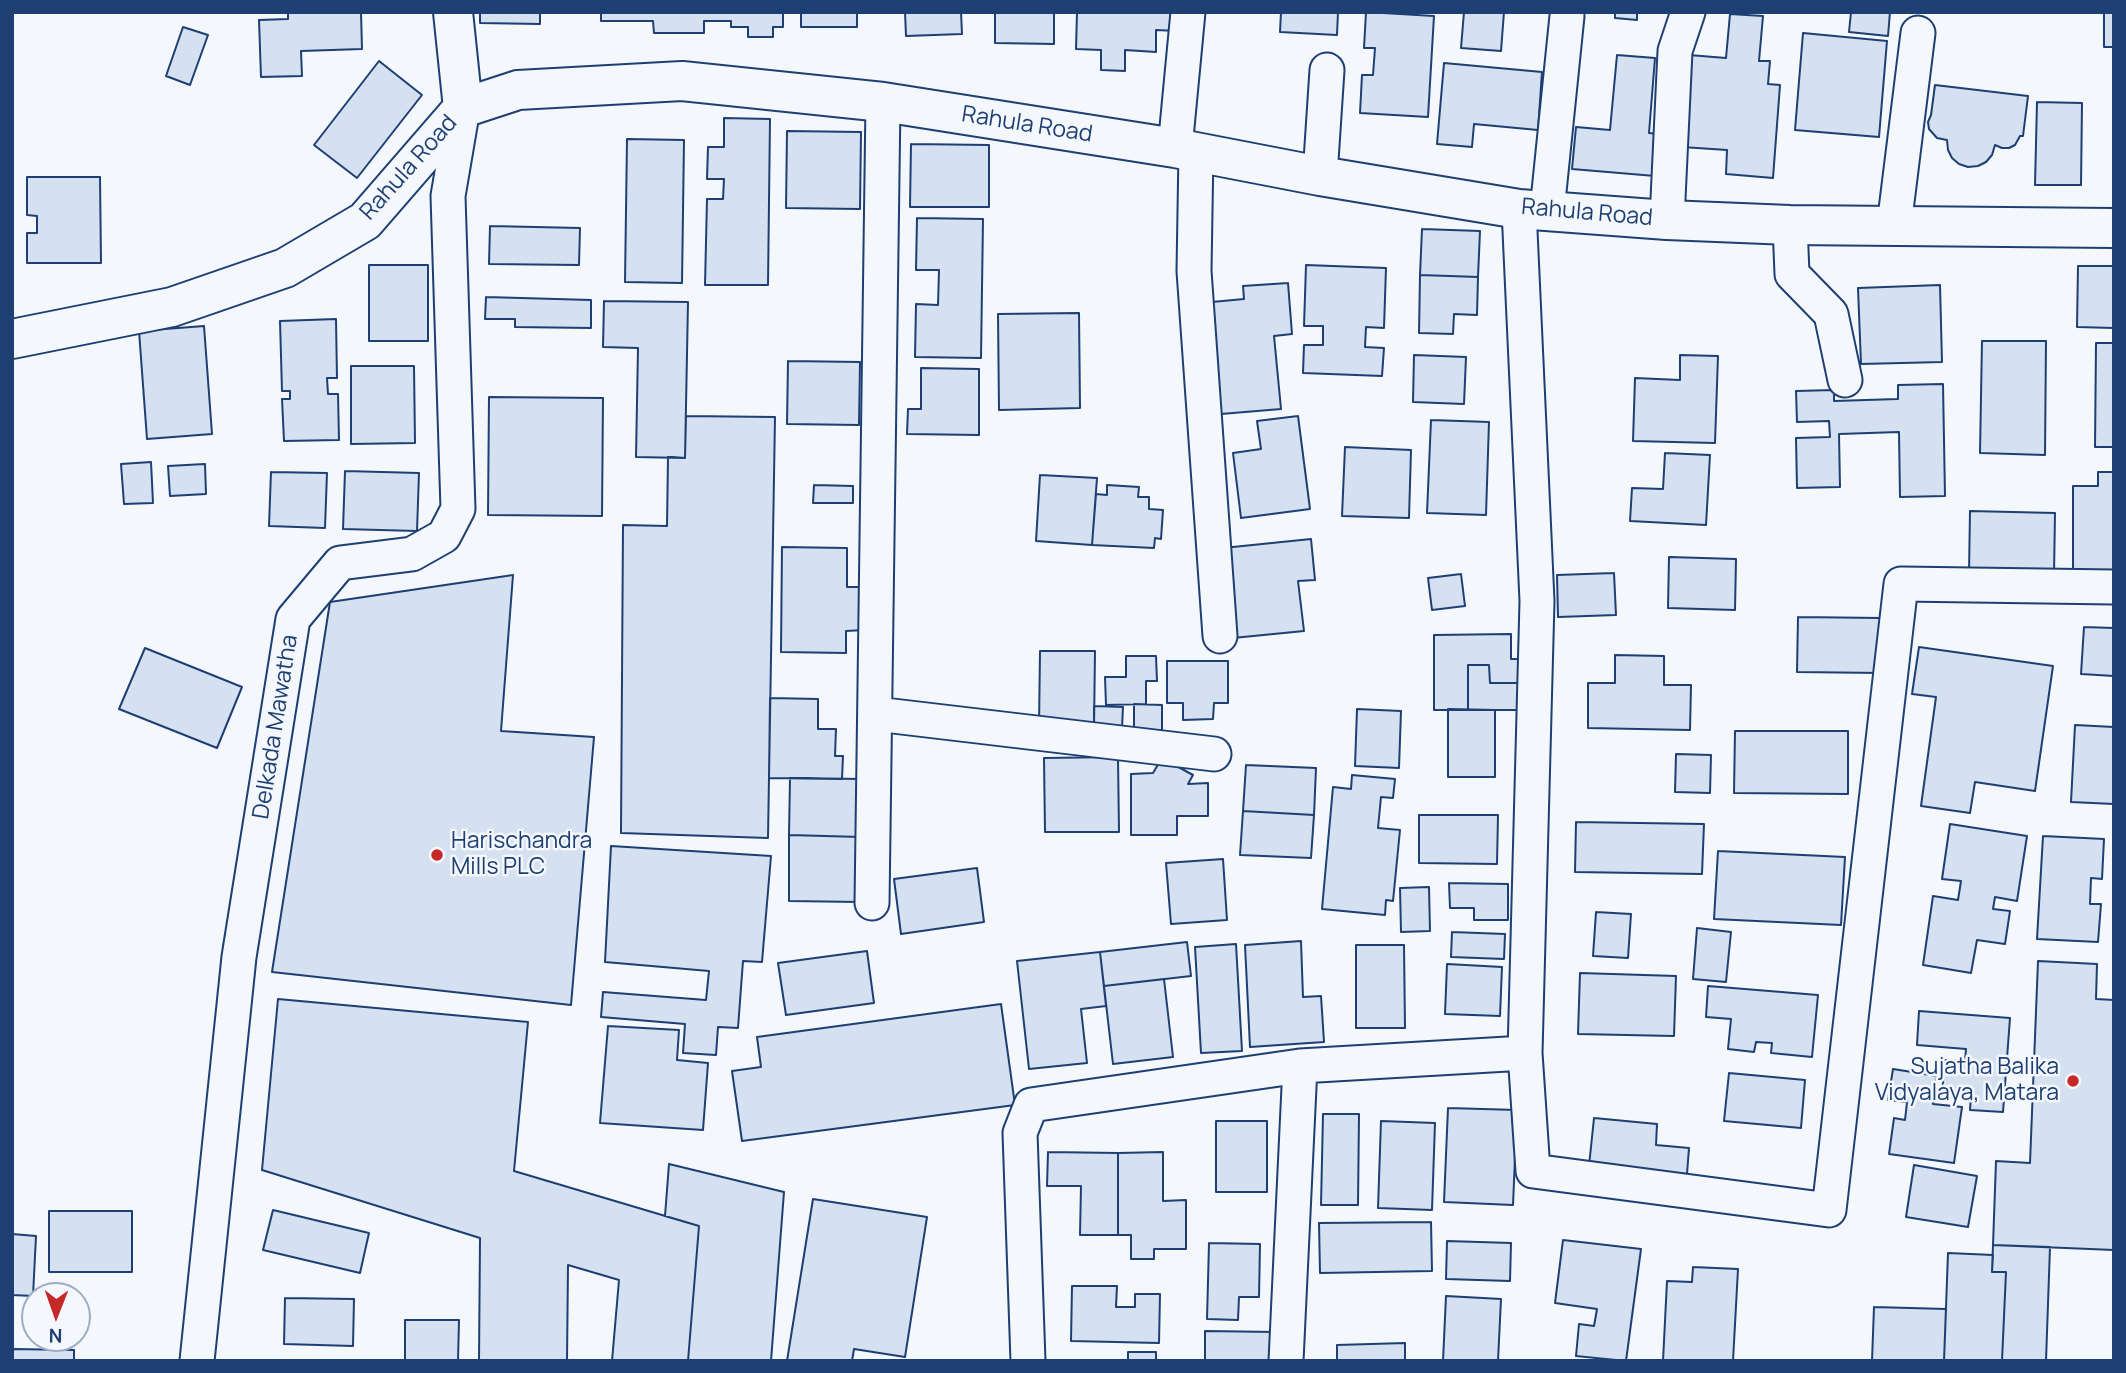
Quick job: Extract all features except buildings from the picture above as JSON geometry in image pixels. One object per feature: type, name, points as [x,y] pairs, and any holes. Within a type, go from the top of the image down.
[{"type":"main road","points":[[453,12],[463,108]]},
{"type":"main road","name":"Rahula Road","points":[[12,340],[172,307],[285,268],[365,221],[463,108],[518,90],[682,81],[883,102],[1186,150],[1320,176],[1533,210],[1667,220],[1790,225],[2114,228]]},
{"type":"street","points":[[1188,12],[1186,150],[1220,636]]},
{"type":"street","points":[[1667,220],[1675,51],[1688,12]]},
{"type":"street","points":[[1567,16],[1533,210],[1537,601],[1525,1053],[1533,1171],[1829,1210],[1900,584],[2114,587]]},
{"type":"street","points":[[1894,226],[1917,33]]},
{"type":"street","points":[[1320,176],[1327,70]]},
{"type":"street","points":[[872,903],[883,102]]},
{"type":"street","name":"Delkada Mawatha","points":[[197,1361],[239,957],[293,619],[340,563],[412,554],[444,536],[458,509],[448,196],[463,108]]},
{"type":"street","points":[[1790,225],[1792,274],[1831,314],[1845,380]]},
{"type":"street","points":[[876,713],[1214,754]]},
{"type":"street","points":[[1028,1361],[1020,1133],[1031,1105],[1300,1066],[1525,1053]]},
{"type":"street","points":[[1286,1361],[1300,1066]]},
{"type":"place","name":"Harischandra Mills PLC","points":[[437,855]]},
{"type":"place","name":"Sujatha Balika Vidyalaya, Matara","points":[[2073,1081]]}]
